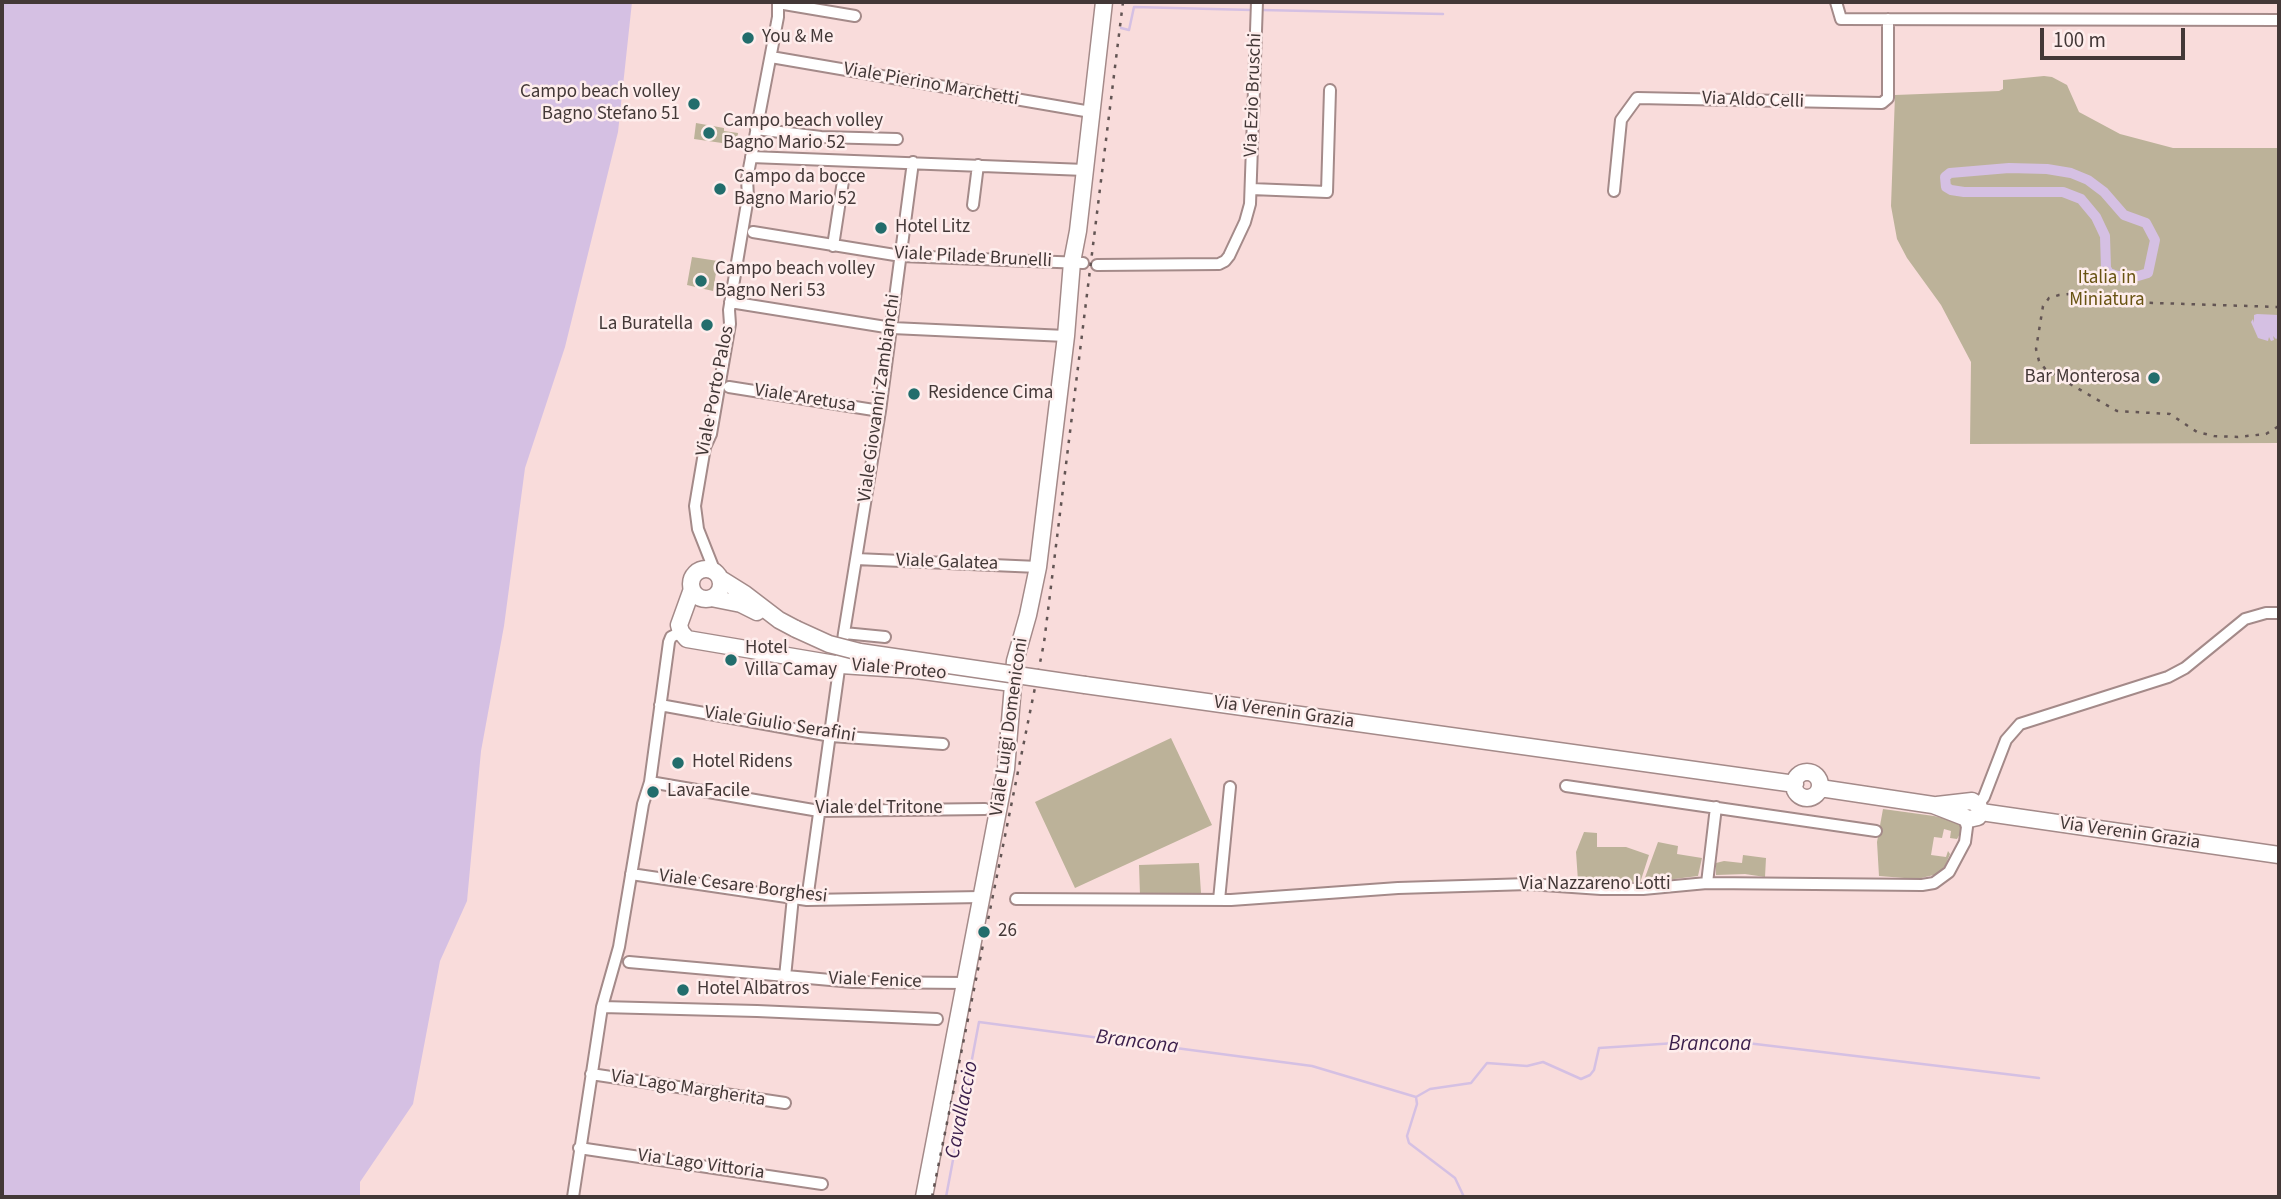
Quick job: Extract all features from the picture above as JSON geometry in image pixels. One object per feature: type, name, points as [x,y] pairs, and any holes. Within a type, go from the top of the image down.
[{"type":"street","points":[[778,2],[855,16]]},
{"type":"street","name":"Viale Porto Palos","points":[[718,575],[704,549],[695,506],[730,324],[730,302],[748,197],[747,179],[771,57],[778,2]]},
{"type":"street","name":"Viale Luigi Domeniconi","points":[[924,1197],[1006,769],[1012,718],[1012,683],[1038,567],[1077,263],[1078,231],[1104,2]]},
{"type":"street","name":"Via Ezio Bruschi","points":[[1097,265],[1213,265],[1230,256],[1245,222],[1251,189],[1257,2]]},
{"type":"street","points":[[1836,2],[1841,19],[2279,20]]},
{"type":"street","name":"Via Aldo Celli","points":[[1614,191],[1621,120],[1637,97],[1882,103],[1888,98],[1888,19]]},
{"type":"street","name":"Viale Pierino Marchetti","points":[[771,57],[1091,112]]},
{"type":"street","points":[[1251,189],[1327,192],[1330,90]]},
{"type":"street","points":[[756,129],[821,137],[897,139]]},
{"type":"street","points":[[751,157],[1085,170]]},
{"type":"street","name":"Viale Giovanni Zambianchi","points":[[807,900],[892,328],[913,162]]},
{"type":"street","points":[[973,205],[978,165]]},
{"type":"street","points":[[833,246],[843,181]]},
{"type":"street","name":"Viale Pilade Brunelli","points":[[753,232],[901,256],[1077,263]]},
{"type":"street","points":[[730,302],[892,328],[1066,336]]},
{"type":"street","name":"Viale Aretusa","points":[[729,387],[880,411]]},
{"type":"street","name":"Viale Galatea","points":[[856,559],[1038,567]]},
{"type":"street","points":[[573,1197],[602,1007],[619,947],[643,804],[650,782],[669,642],[681,625],[721,588],[718,575],[706,569],[697,572],[692,579],[692,589],[681,625]]},
{"type":"street","name":"Via Verenin Grazia","points":[[718,575],[779,620],[829,644],[860,652],[1795,784],[1800,775],[1810,773],[1818,778],[1820,788],[1933,805],[1972,801],[1975,813],[2279,855]]},
{"type":"street","points":[[692,589],[698,596],[709,598]]},
{"type":"street","name":"Via Verenin Grazia","points":[[709,598],[741,604],[771,619],[779,620]]},
{"type":"street","name":"Via Nazzareno Lotti","points":[[1016,899],[1220,900],[1398,888],[1529,884],[1643,889],[1707,883],[1934,883],[1949,872],[1965,842],[1967,827],[1984,797],[2006,740],[2020,724],[2168,677],[2185,668],[2245,619],[2266,613],[2279,613]]},
{"type":"street","name":"Viale Proteo","points":[[681,625],[687,639],[841,665],[916,670],[1012,683]]},
{"type":"street","points":[[845,633],[885,637]]},
{"type":"street","name":"Viale Giulio Serafini","points":[[660,705],[831,736],[943,744]]},
{"type":"street","name":"Viale del Tritone","points":[[650,782],[819,811],[985,809]]},
{"type":"street","points":[[1566,786],[1876,831]]},
{"type":"street","points":[[1220,900],[1230,787]]},
{"type":"street","points":[[1707,883],[1716,807]]},
{"type":"street","name":"Viale Cesare Borghesi","points":[[631,874],[807,900],[981,897]]},
{"type":"street","points":[[785,977],[793,897]]},
{"type":"street","name":"Viale Fenice","points":[[629,962],[853,982],[966,983]]},
{"type":"street","points":[[602,1007],[937,1019]]},
{"type":"street","name":"Via Lago Margherita","points":[[591,1074],[785,1103]]},
{"type":"street","name":"Via Lago Vittoria","points":[[579,1148],[822,1184]]},
{"type":"green space","name":"Italia in Miniatura","points":[[2044,76],[2067,85],[2079,112],[2120,134],[2173,148],[2279,148],[2279,443],[1970,444],[1971,362],[1941,305],[1907,258],[1897,239],[1891,206],[1895,95],[1999,91],[2003,89],[2003,80]]},
{"type":"green space","name":"Campo beach volley Bagno Mario 52","points":[[696,123],[738,133],[736,148],[722,146],[724,133],[722,143],[694,139]]},
{"type":"green space","points":[[692,257],[718,261],[713,291],[687,285]]},
{"type":"green space","points":[[1171,738],[1212,825],[1075,888],[1035,802]]},
{"type":"green space","points":[[1883,809],[1934,816],[1955,821],[1961,827],[1957,839],[1950,838],[1951,831],[1944,829],[1942,838],[1934,837],[1931,855],[1946,857],[1948,851],[1950,854],[1938,874],[1917,879],[1879,876],[1877,842]]},
{"type":"green space","points":[[1584,832],[1597,833],[1597,847],[1626,847],[1649,855],[1640,883],[1578,881],[1576,852]]},
{"type":"green space","points":[[1658,842],[1678,846],[1677,854],[1702,858],[1698,876],[1643,883]]},
{"type":"green space","points":[[1743,855],[1766,858],[1765,877],[1745,874],[1716,875],[1716,863],[1742,863]]},
{"type":"green space","points":[[1199,863],[1201,893],[1140,895],[1139,865]]},
{"type":"shaded area","points":[[2,2],[632,2],[618,132],[565,347],[525,468],[504,626],[481,751],[467,901],[440,961],[413,1104],[360,1182],[360,1197],[2,1197]]},
{"type":"shaded area","points":[[2254,315],[2279,315],[2279,337],[2276,339],[2273,336],[2274,340],[2271,341],[2269,337],[2268,341],[2258,338],[2251,322],[2253,319],[2254,323]]},
{"type":"waterway","points":[[1121,28],[1129,30],[1134,7],[1252,10]]},
{"type":"waterway","points":[[1262,10],[1443,14]]},
{"type":"waterway","points":[[2009,168],[2071,173],[2088,180],[2104,192],[2124,215],[2146,223],[2155,240],[2148,273],[2138,276],[2117,276],[2109,273],[2106,268],[2105,236],[2096,217],[2081,199],[2063,192],[1964,192],[1946,187],[1945,177],[1950,173],[2009,168]]},
{"type":"waterway","name":"Brancona","points":[[946,1197],[979,1022],[1312,1066],[1416,1097]]},
{"type":"waterway","name":"Brancona","points":[[1416,1097],[1430,1089],[1471,1083],[1487,1063],[1527,1066],[1543,1062],[1581,1079],[1594,1070],[1599,1048],[1722,1040],[2039,1078]]},
{"type":"waterway","name":"Brancona","points":[[1416,1097],[1417,1104],[1407,1136],[1409,1143],[1455,1178],[1464,1197]]},
{"type":"railway","points":[[932,1197],[1044,643],[1123,2]]},
{"type":"railway","points":[[2279,307],[2124,302],[2079,293],[2059,295],[2049,298],[2043,306],[2036,349],[2039,361],[2046,370],[2117,411],[2170,414],[2197,432],[2214,436],[2266,434],[2279,426]]},
{"type":"place","name":"You & Me","points":[[748,38]]},
{"type":"place","name":"Campo beach volley Bagno Stefano 51","points":[[694,104]]},
{"type":"place","name":"Campo beach volley Bagno Mario 52","points":[[709,133]]},
{"type":"place","name":"Campo da bocce Bagno Mario 52","points":[[720,189]]},
{"type":"place","name":"Hotel Litz","points":[[881,228]]},
{"type":"place","name":"Campo beach volley Bagno Neri 53","points":[[701,281]]},
{"type":"place","name":"La Buratella","points":[[707,325]]},
{"type":"place","name":"Bar Monterosa","points":[[2154,378]]},
{"type":"place","name":"Residence Cima","points":[[914,394]]},
{"type":"place","name":"Hotel Villa Camay","points":[[731,660]]},
{"type":"place","name":"Hotel Ridens","points":[[678,763]]},
{"type":"place","name":"LavaFacile","points":[[653,792]]},
{"type":"place","name":"26","points":[[984,932]]},
{"type":"place","name":"Hotel Albatros","points":[[683,990]]},
{"type":"water label","name":"Cavallaccio","points":[[963,1110]]}]
